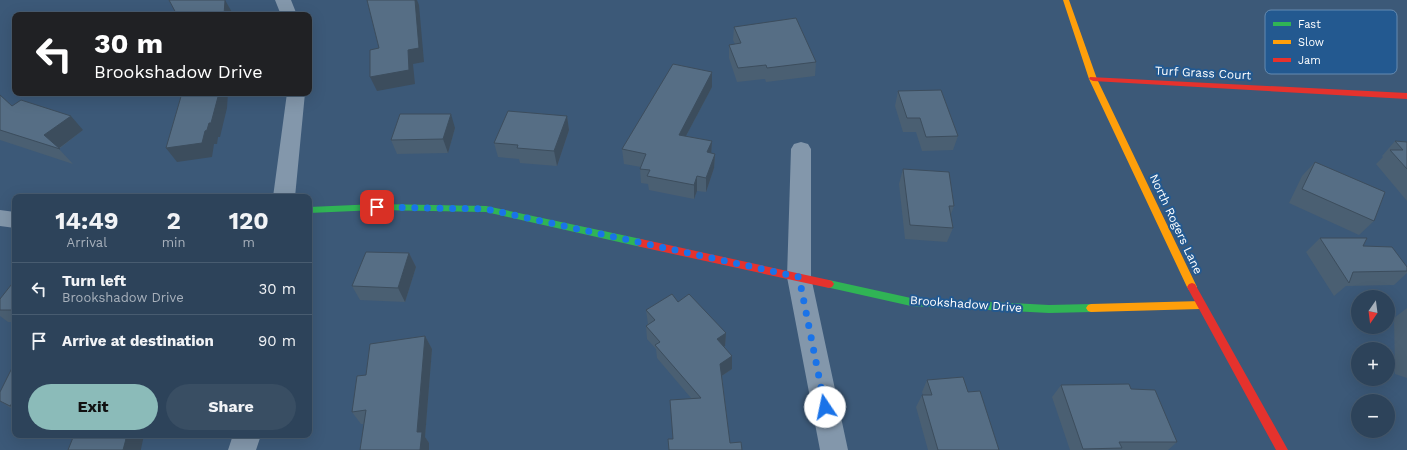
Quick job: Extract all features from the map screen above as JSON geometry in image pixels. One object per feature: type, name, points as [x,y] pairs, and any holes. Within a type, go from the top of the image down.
[{"type":"street","points":[[283,0],[288,12]]},
{"type":"street","name":"North Rogers Lane","points":[[1066,0],[1093,79],[1201,305],[1282,450]]},
{"type":"street","name":"Turf Grass Court","points":[[1093,79],[1407,96]]},
{"type":"street","points":[[284,194],[296,96]]},
{"type":"street","points":[[801,149],[799,277],[834,450]]},
{"type":"street","name":"Brookshadow Drive","points":[[312,210],[377,207],[486,209],[911,302],[1049,309],[1201,305]]},
{"type":"street","points":[[0,218],[12,220]]},
{"type":"street","points":[[242,450],[246,438]]},
{"type":"building","points":[[169,0],[225,0],[224,12],[175,12]]},
{"type":"building","points":[[367,0],[415,0],[419,48],[408,50],[409,70],[370,77],[370,50],[379,48]]},
{"type":"building","points":[[796,18],[816,62],[767,68],[766,65],[738,68],[729,45],[741,43],[734,27]]},
{"type":"building","points":[[673,64],[712,72],[679,135],[712,141],[707,152],[715,154],[706,178],[697,176],[694,185],[647,176],[650,170],[640,169],[646,154],[622,149]]},
{"type":"building","points":[[941,90],[958,136],[926,137],[920,118],[907,118],[898,91]]},
{"type":"building","points":[[0,95],[12,106],[21,100],[71,116],[44,135],[60,149],[0,130]]},
{"type":"building","points":[[181,96],[218,96],[211,123],[209,123],[207,130],[205,131],[202,143],[166,148]]},
{"type":"building","points":[[508,111],[567,116],[554,151],[517,148],[518,145],[494,143]]},
{"type":"building","points":[[400,114],[451,114],[443,139],[391,140]]},
{"type":"building","points":[[1395,141],[1407,142],[1407,169],[1390,150],[1403,150]]},
{"type":"building","points":[[1315,162],[1385,192],[1374,221],[1302,189]]},
{"type":"building","points":[[903,169],[949,172],[954,206],[949,206],[953,228],[910,225]]},
{"type":"building","points":[[1320,238],[1367,238],[1363,246],[1392,247],[1407,267],[1407,271],[1353,272],[1349,283]]},
{"type":"building","points":[[366,252],[409,253],[398,288],[352,286]]},
{"type":"building","points":[[12,284],[12,310],[0,310],[0,299]]},
{"type":"building","points":[[672,294],[678,302],[689,294],[726,333],[717,339],[732,356],[720,364],[730,443],[741,442],[742,450],[669,450],[668,439],[673,439],[670,400],[701,398],[655,345],[660,342],[646,326],[655,320],[646,310]]},
{"type":"building","points":[[425,336],[417,432],[422,432],[420,450],[360,450],[366,410],[352,412],[357,376],[366,375],[370,344]]},
{"type":"building","points":[[12,368],[12,403],[10,406],[0,401],[0,392]]},
{"type":"building","points":[[963,377],[968,392],[980,391],[999,450],[938,450],[922,395],[932,395],[927,380]]},
{"type":"building","points":[[1129,384],[1131,389],[1155,390],[1177,442],[1119,442],[1122,448],[1083,449],[1061,385]]},
{"type":"building","points":[[73,438],[126,439],[123,450],[68,450]]},
{"type":"traffic: fast","points":[[312,210],[377,207],[486,209],[641,243]]},
{"type":"traffic: fast","points":[[829,284],[911,302],[1049,309],[1091,308]]},
{"type":"traffic: slow","points":[[1066,0],[1093,79],[1192,287]]},
{"type":"traffic: slow","points":[[1091,308],[1201,305]]},
{"type":"traffic: jam","points":[[1093,79],[1407,96]]},
{"type":"traffic: jam","points":[[641,243],[829,284]]},
{"type":"traffic: jam","points":[[1192,287],[1282,450]]},
{"type":"route","points":[[377,207],[486,209],[799,277],[825,407]]}]
